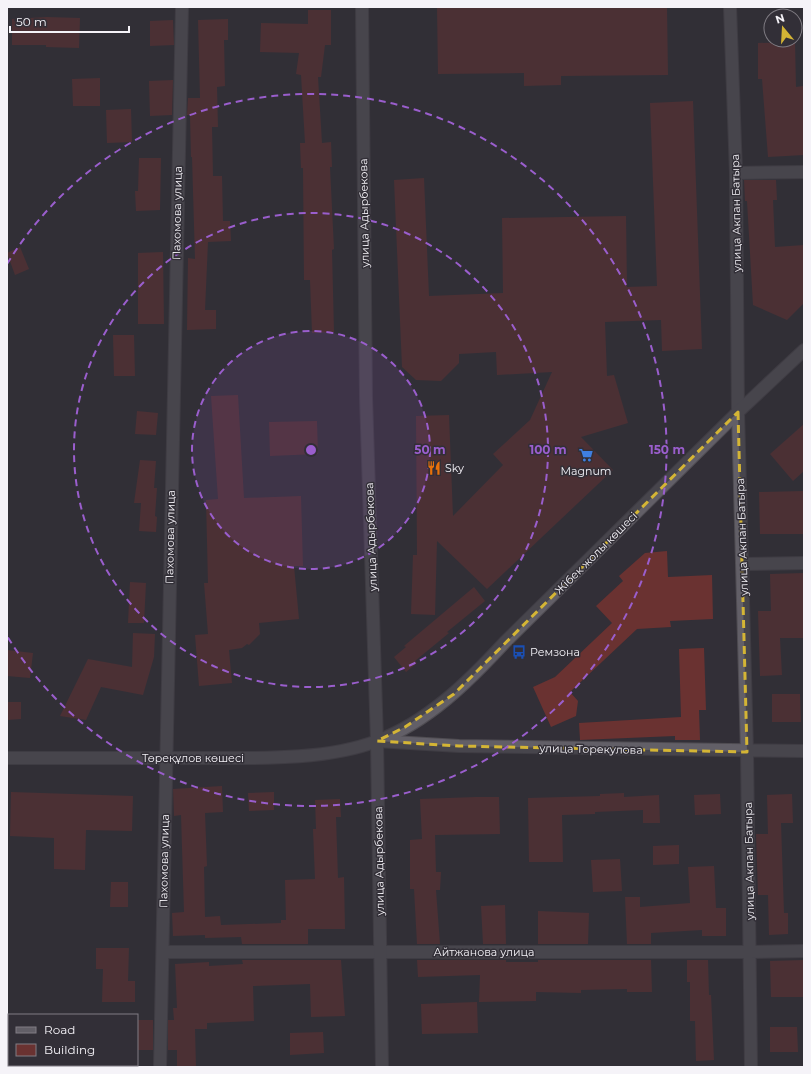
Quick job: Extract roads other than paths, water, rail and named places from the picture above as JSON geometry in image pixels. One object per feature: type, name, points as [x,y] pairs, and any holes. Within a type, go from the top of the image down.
[{"type":"street","name":"Пахомова улица","points":[[160,1067],[165,758],[182,7]]},
{"type":"street","name":"улица Адырбекова","points":[[362,7],[366,398],[377,741],[382,1067]]},
{"type":"street","name":"улица Акпан Батыра","points":[[730,7],[736,173],[738,412],[748,752],[751,1067]]},
{"type":"street","points":[[736,173],[804,172]]},
{"type":"street","name":"Жібек жолы көшесі","points":[[377,741],[405,727],[454,694],[738,412],[802,354]]},
{"type":"street","points":[[743,564],[804,563]]},
{"type":"street","name":"Төреқұлов көшесі","points":[[7,758],[235,758],[311,755],[341,751],[377,741]]},
{"type":"street","name":"улица Торекулова","points":[[377,741],[460,746],[748,752],[804,751]]},
{"type":"street","name":"Айтжанова улица","points":[[163,952],[804,951]]},
{"type":"place","name":"Magnum","points":[[586,455]]},
{"type":"place","name":"Sky","points":[[434,468]]},
{"type":"place","name":"Ремзона","points":[[519,652]]}]
